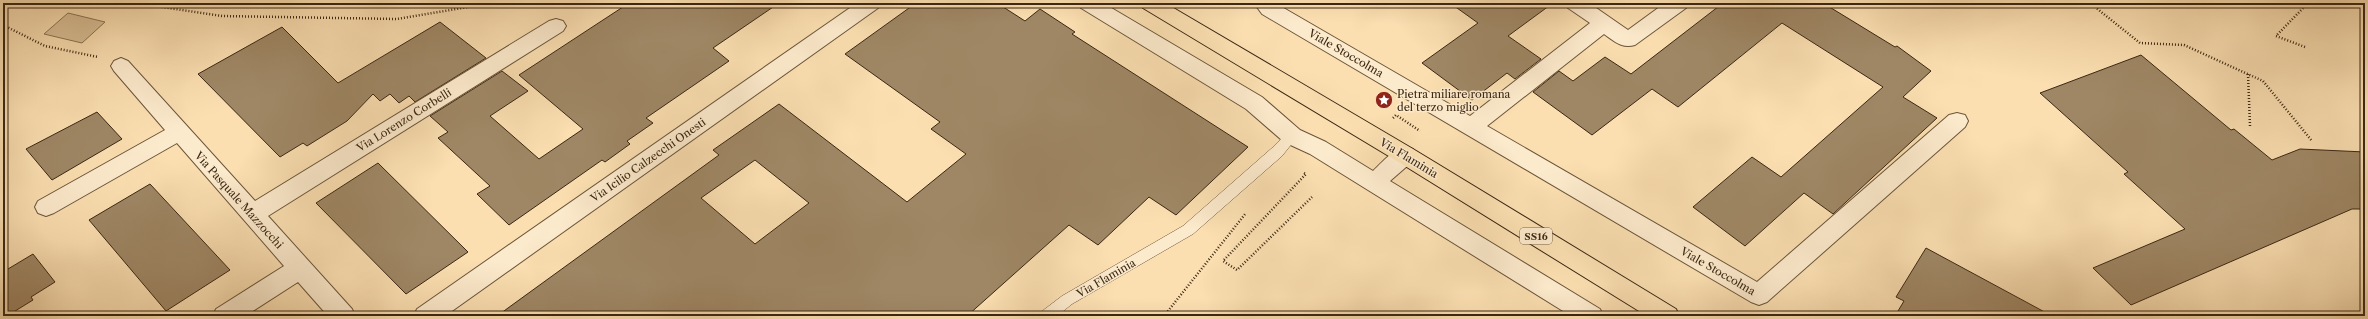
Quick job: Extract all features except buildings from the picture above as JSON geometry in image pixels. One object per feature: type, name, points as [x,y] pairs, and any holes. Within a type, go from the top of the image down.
[{"type":"main road","name":"Via Flaminia","points":[[1150,3],[1405,155],[1667,316]]},
{"type":"street","name":"Via Icilio Calzecchi Onesti","points":[[426,316],[870,3]]},
{"type":"street","points":[[1088,3],[1254,103],[1292,136],[1318,148],[1591,316]]},
{"type":"street","name":"Viale Stoccolma","points":[[1264,3],[1269,9],[1759,295],[1958,121]]},
{"type":"street","points":[[1575,3],[1628,40],[1680,3]]},
{"type":"street","points":[[1471,126],[1604,23]]},
{"type":"street","name":"Via Lorenzo Corbelli","points":[[252,214],[556,26]]},
{"type":"street","name":"Via Pasquale Mazzocchi","points":[[121,66],[343,316]]},
{"type":"street","points":[[46,207],[179,132]]},
{"type":"street","points":[[1374,183],[1405,155]]},
{"type":"street","points":[[225,316],[300,268]]},
{"type":"lane","name":"Via Flaminia","points":[[1046,316],[1067,300],[1188,230],[1277,152],[1292,136]]},
{"type":"path","points":[[3,5],[34,3]]},
{"type":"path","points":[[135,3],[222,16],[396,19],[492,3]]},
{"type":"path","points":[[2090,3],[2140,43],[2184,45],[2263,81],[2312,141]]},
{"type":"path","points":[[2304,47],[2276,36],[2308,3]]},
{"type":"path","points":[[3,25],[45,46],[92,54],[121,66]]},
{"type":"path","points":[[2248,74],[2250,126]]},
{"type":"path","points":[[1295,186],[1222,261],[1237,270],[1312,197]]},
{"type":"path","points":[[1164,316],[1248,210]]},
{"type":"shaded area","points":[[68,13],[105,22],[82,43],[44,34]]},
{"type":"place","name":"Pietra miliare romana del terzo miglio","points":[[1384,100]]}]
